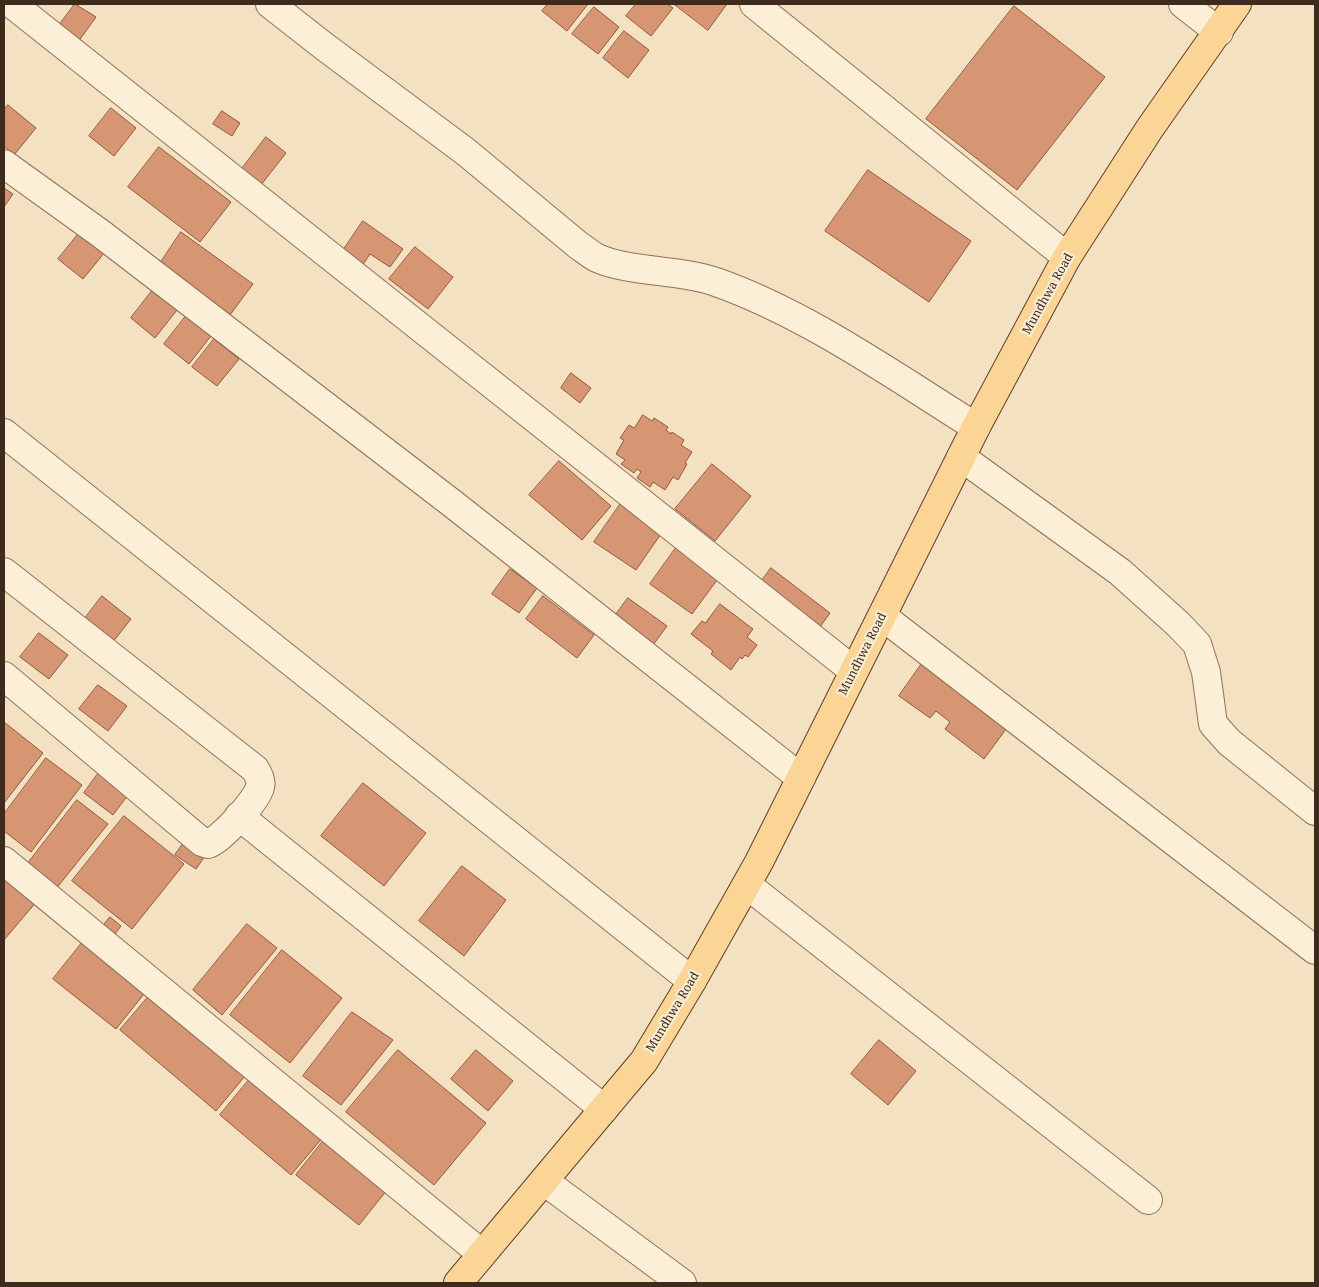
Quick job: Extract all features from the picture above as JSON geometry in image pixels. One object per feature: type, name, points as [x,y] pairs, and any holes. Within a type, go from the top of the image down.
[{"type":"main road","name":"Mundhwa Road","points":[[460,1283],[482,1254],[644,1061],[692,981],[746,884],[801,778],[976,426],[1068,257],[1150,128],[1237,4]]},
{"type":"street","points":[[12,4],[854,671]]},
{"type":"street","points":[[270,4],[466,152],[596,258],[618,264],[668,271],[714,281],[756,298],[822,332],[976,426]]},
{"type":"street","points":[[754,4],[1068,257]]},
{"type":"street","points":[[1183,4],[1219,32]]},
{"type":"street","points":[[4,164],[100,233],[445,498],[801,778]]},
{"type":"street","points":[[4,433],[692,981]]},
{"type":"street","points":[[961,457],[1120,572],[1178,624],[1197,644],[1206,672],[1208,699],[1213,724],[1229,742],[1315,811]]},
{"type":"street","points":[[4,676],[202,842],[208,844],[221,837],[256,795],[261,786],[259,776],[254,769],[5,575]]},
{"type":"street","points":[[882,616],[1315,950]]},
{"type":"street","points":[[239,816],[604,1109]]},
{"type":"street","points":[[4,861],[482,1254]]},
{"type":"street","points":[[746,884],[1148,1200]]},
{"type":"street","points":[[544,1181],[682,1283]]},
{"type":"building","points":[[75,4],[96,17],[78,42],[57,28]]},
{"type":"building","points":[[548,4],[588,4],[567,31],[542,11]]},
{"type":"building","points":[[636,4],[667,4],[673,8],[651,36],[626,16]]},
{"type":"building","points":[[674,4],[727,4],[708,30]]},
{"type":"building","points":[[1014,6],[1105,77],[1017,190],[926,119]]},
{"type":"building","points":[[594,7],[619,27],[598,54],[572,34]]},
{"type":"building","points":[[624,31],[649,50],[628,78],[603,58]]},
{"type":"building","points":[[8,105],[36,128],[14,155],[4,146],[4,110]]},
{"type":"building","points":[[111,108],[136,128],[114,156],[89,136]]},
{"type":"building","points":[[222,111],[240,123],[232,136],[213,124]]},
{"type":"building","points":[[266,137],[286,153],[261,185],[241,170]]},
{"type":"building","points":[[159,147],[231,202],[200,242],[128,187]]},
{"type":"building","points":[[868,170],[971,241],[929,302],[825,231]]},
{"type":"building","points":[[4,188],[13,194],[4,207]]},
{"type":"building","points":[[363,221],[403,249],[390,267],[370,254],[362,266],[342,252]]},
{"type":"building","points":[[80,232],[105,252],[83,279],[58,259]]},
{"type":"building","points":[[181,232],[253,284],[227,319],[157,268]]},
{"type":"building","points":[[415,247],[453,277],[428,309],[389,279]]},
{"type":"building","points":[[152,291],[177,310],[155,338],[131,318]]},
{"type":"building","points":[[186,316],[211,336],[189,364],[164,344]]},
{"type":"building","points":[[214,339],[239,359],[217,386],[192,367]]},
{"type":"building","points":[[571,373],[591,388],[580,403],[561,388]]},
{"type":"building","points":[[643,415],[652,421],[654,418],[668,427],[666,430],[684,440],[681,445],[692,452],[678,480],[673,477],[665,490],[653,482],[650,487],[637,478],[641,472],[637,469],[634,473],[621,464],[625,460],[616,454],[624,440],[620,438],[629,425],[634,428]]},
{"type":"building","points":[[559,461],[611,506],[582,540],[529,495]]},
{"type":"building","points":[[712,464],[751,496],[715,541],[675,509]]},
{"type":"building","points":[[621,503],[663,531],[636,570],[594,542]]},
{"type":"building","points":[[678,545],[720,576],[692,614],[650,584]]},
{"type":"building","points":[[771,568],[830,613],[817,631],[758,586]]},
{"type":"building","points":[[510,569],[537,588],[519,613],[492,594]]},
{"type":"building","points":[[102,596],[131,619],[112,643],[83,621]]},
{"type":"building","points":[[543,596],[594,635],[577,658],[526,619]]},
{"type":"building","points":[[628,598],[667,626],[648,652],[609,624]]},
{"type":"building","points":[[720,604],[753,629],[747,637],[757,645],[748,657],[745,655],[742,659],[740,657],[731,670],[711,654],[713,651],[691,634],[702,621],[705,623]]},
{"type":"building","points":[[39,633],[68,655],[49,679],[20,657]]},
{"type":"building","points":[[923,662],[1009,725],[984,759],[945,729],[950,722],[936,711],[930,718],[899,696]]},
{"type":"building","points":[[98,685],[127,706],[108,731],[79,709]]},
{"type":"building","points":[[4,722],[43,753],[4,803]]},
{"type":"building","points":[[46,758],[82,785],[31,852],[4,831],[4,814]]},
{"type":"building","points":[[102,768],[131,791],[113,815],[84,793]]},
{"type":"building","points":[[363,783],[426,833],[384,886],[321,836]]},
{"type":"building","points":[[77,800],[108,824],[55,890],[25,867]]},
{"type":"building","points":[[124,816],[184,864],[132,929],[72,881]]},
{"type":"building","points":[[185,841],[205,856],[196,869],[175,855]]},
{"type":"building","points":[[462,866],[506,900],[464,956],[419,921]]},
{"type":"building","points":[[4,872],[37,901],[4,940]]},
{"type":"building","points":[[110,917],[121,926],[112,938],[100,930]]},
{"type":"building","points":[[247,924],[277,948],[222,1015],[193,990]]},
{"type":"building","points":[[85,939],[148,989],[116,1029],[53,979]]},
{"type":"building","points":[[282,950],[342,998],[290,1063],[230,1015]]},
{"type":"building","points":[[154,990],[250,1070],[216,1111],[120,1030]]},
{"type":"building","points":[[352,1012],[393,1040],[341,1105],[303,1076]]},
{"type":"building","points":[[879,1040],[916,1071],[888,1105],[851,1074]]},
{"type":"building","points":[[398,1050],[486,1123],[434,1185],[346,1112]]},
{"type":"building","points":[[476,1050],[513,1081],[488,1111],[451,1079]]},
{"type":"building","points":[[253,1075],[324,1136],[291,1175],[220,1115]]},
{"type":"building","points":[[328,1135],[391,1185],[359,1225],[296,1175]]}]
